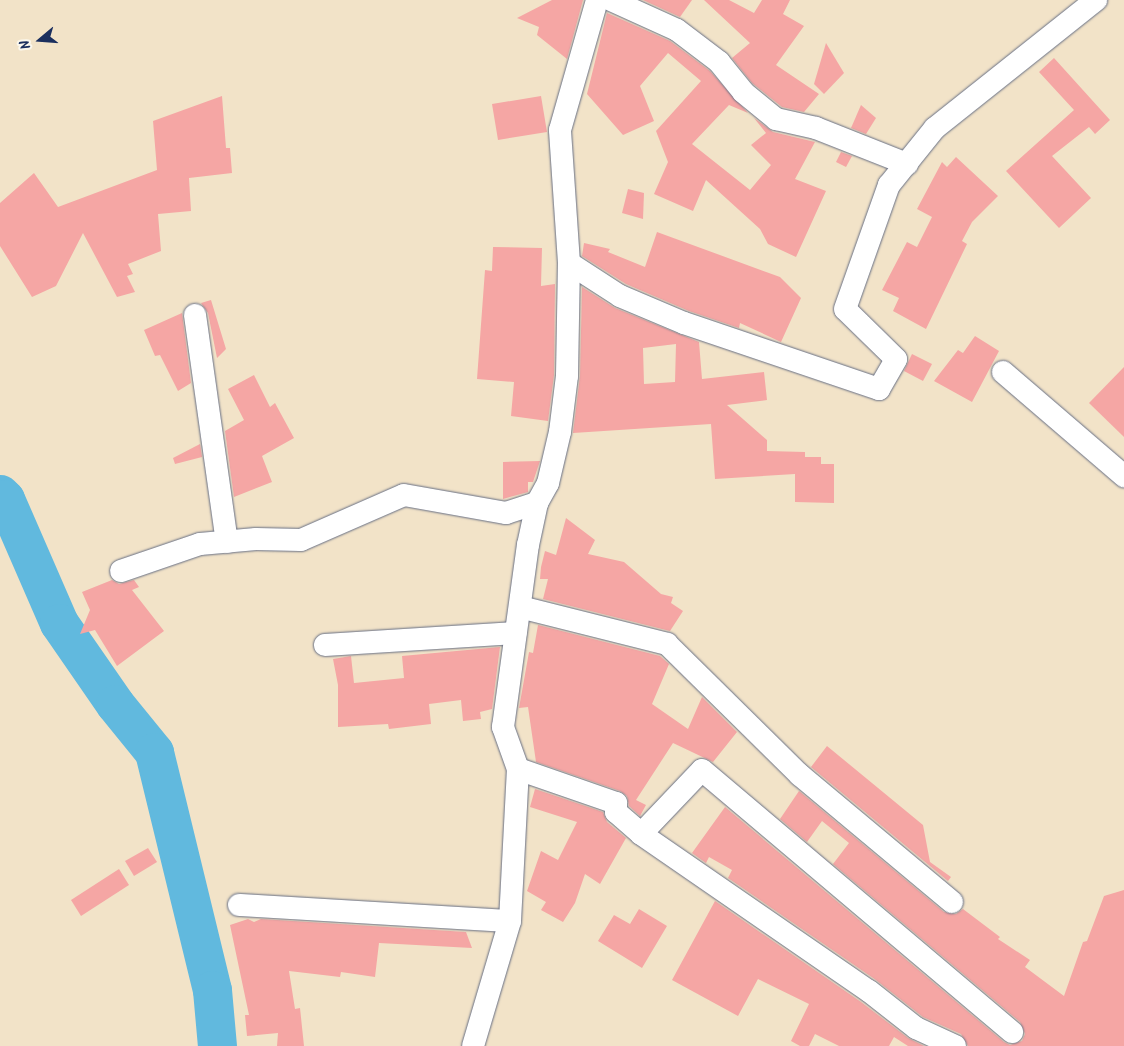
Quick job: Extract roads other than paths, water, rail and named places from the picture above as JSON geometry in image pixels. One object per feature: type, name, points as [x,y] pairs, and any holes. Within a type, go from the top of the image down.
[{"type":"street","points":[[473,1046],[510,921],[518,770],[503,727],[537,503],[548,483],[560,432],[567,376],[569,263],[560,130],[597,0]]},
{"type":"street","points":[[611,0],[677,30],[719,62],[743,92],[776,119],[816,128],[906,164]]},
{"type":"street","points":[[569,263],[620,296],[684,323],[879,389],[896,359],[844,309],[889,185],[935,128],[1096,0]]},
{"type":"street","points":[[195,315],[227,542]]},
{"type":"street","points":[[1003,372],[1124,476]]},
{"type":"street","points":[[121,571],[200,544],[301,540],[404,495],[506,514],[537,503]]},
{"type":"street","points":[[520,607],[667,644],[800,775],[952,902]]},
{"type":"street","points":[[326,646],[516,634]]},
{"type":"street","points":[[518,770],[589,795],[605,797],[616,803],[616,812],[641,834],[869,991],[916,1028],[955,1046]]},
{"type":"street","points":[[641,834],[702,770],[1012,1032]]},
{"type":"street","points":[[239,905],[510,921]]},
{"type":"waterway","points":[[0,494],[5,499],[59,623],[115,704],[154,752],[212,990],[217,1046]]}]
